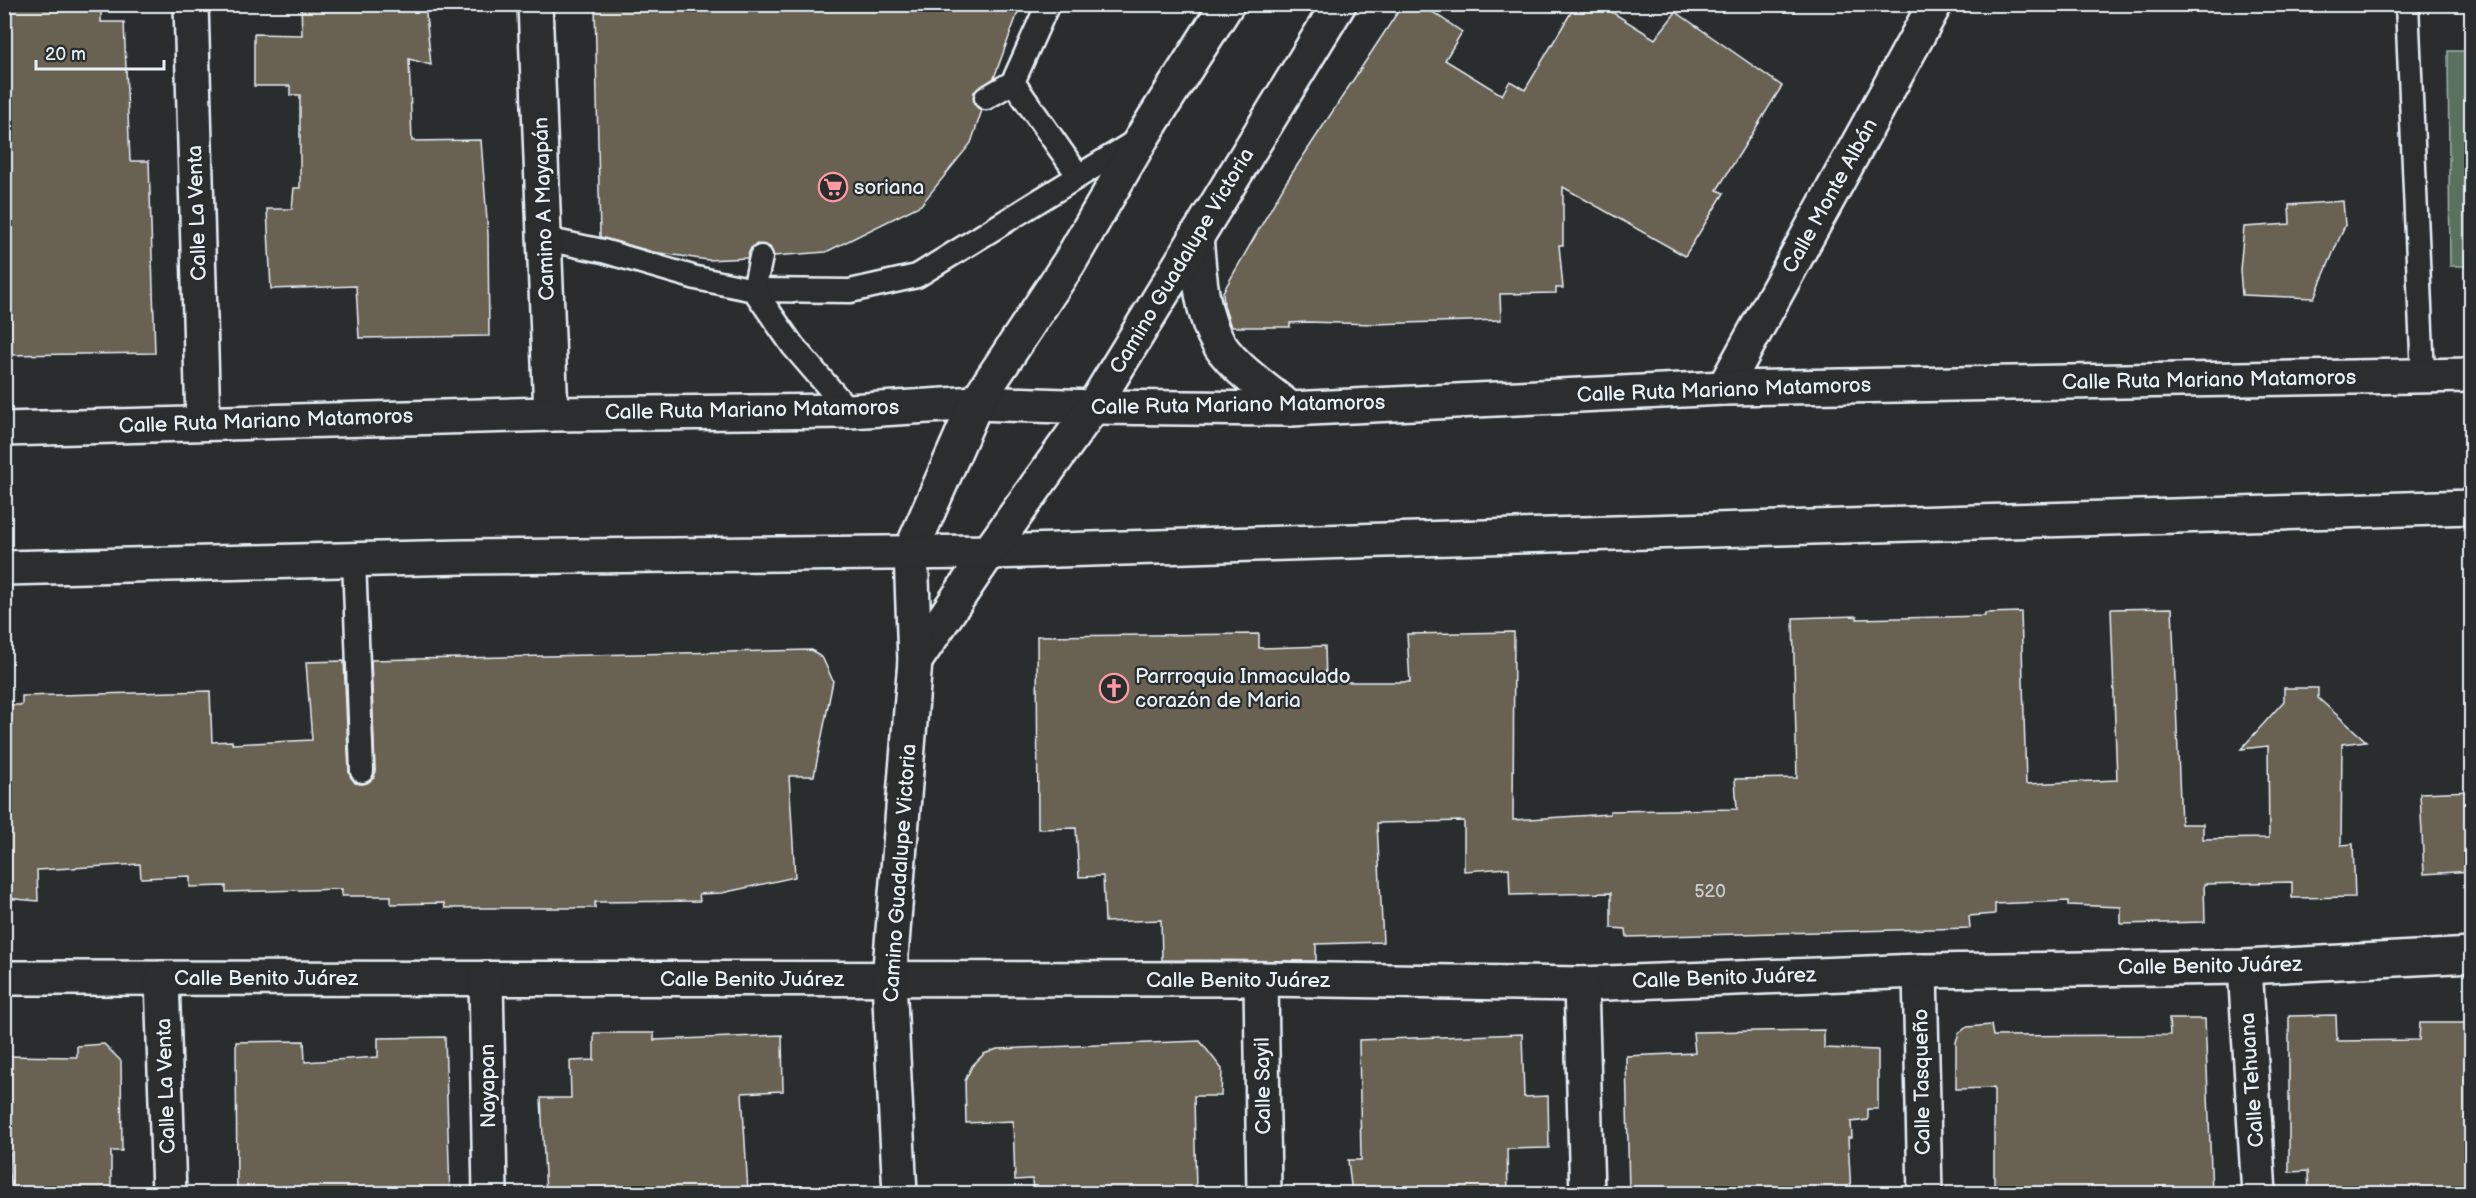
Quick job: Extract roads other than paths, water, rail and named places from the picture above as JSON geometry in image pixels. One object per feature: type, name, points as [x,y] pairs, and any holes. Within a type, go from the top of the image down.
[{"type":"main road","name":"Calle La Venta","points":[[191,4],[203,422]]},
{"type":"main road","name":"Camino A Mayapán","points":[[536,4],[551,414]]},
{"type":"main road","name":"Camino Guadalupe Victoria","points":[[900,1194],[889,980],[915,661],[911,551],[976,403],[1069,264],[1143,136],[1227,4]]},
{"type":"main road","name":"Camino Guadalupe Victoria","points":[[915,661],[989,552],[1093,407],[1339,4]]},
{"type":"main road","name":"Calle Monte Albán","points":[[1724,387],[1935,4]]},
{"type":"main road","points":[[1196,236],[1202,298],[1214,337],[1239,368],[1290,409]]},
{"type":"main road","name":"Calle Ruta Mariano Matamoros","points":[[4,429],[551,414],[849,411],[976,403],[1290,409],[1724,387],[2472,375]]},
{"type":"main road","points":[[4,568],[354,560],[911,551],[989,552],[2472,507]]},
{"type":"main road","name":"Calle Benito Juárez","points":[[4,978],[1261,979],[1581,984],[1920,971],[2244,967],[2472,955]]},
{"type":"main road","name":"Calle Tehuana","points":[[2244,967],[2259,1194]]},
{"type":"main road","name":"Calle Tasqueño","points":[[1920,971],[1925,1194]]},
{"type":"main road","name":"Calle La Venta","points":[[162,978],[169,1194]]},
{"type":"main road","name":"Nayapan","points":[[486,978],[490,1194]]},
{"type":"main road","name":"Calle Sayil","points":[[1261,979],[1264,1194]]},
{"type":"main road","points":[[1581,984],[1587,1194]]},
{"type":"lane","points":[[986,98],[1013,82],[1048,4]]},
{"type":"lane","points":[[2407,4],[2423,376]]},
{"type":"lane","points":[[1013,82],[1078,175]]},
{"type":"lane","points":[[545,239],[603,251],[696,278],[754,290],[850,291],[917,276],[1143,136]]},
{"type":"lane","points":[[761,257],[754,290],[793,346],[849,411]]},
{"type":"lane","points":[[354,560],[362,771]]},
{"type":"place","name":"soriana","points":[[833,187]]},
{"type":"place","name":"Parrroquia Inmaculado corazón de Maria","points":[[1114,688]]}]
